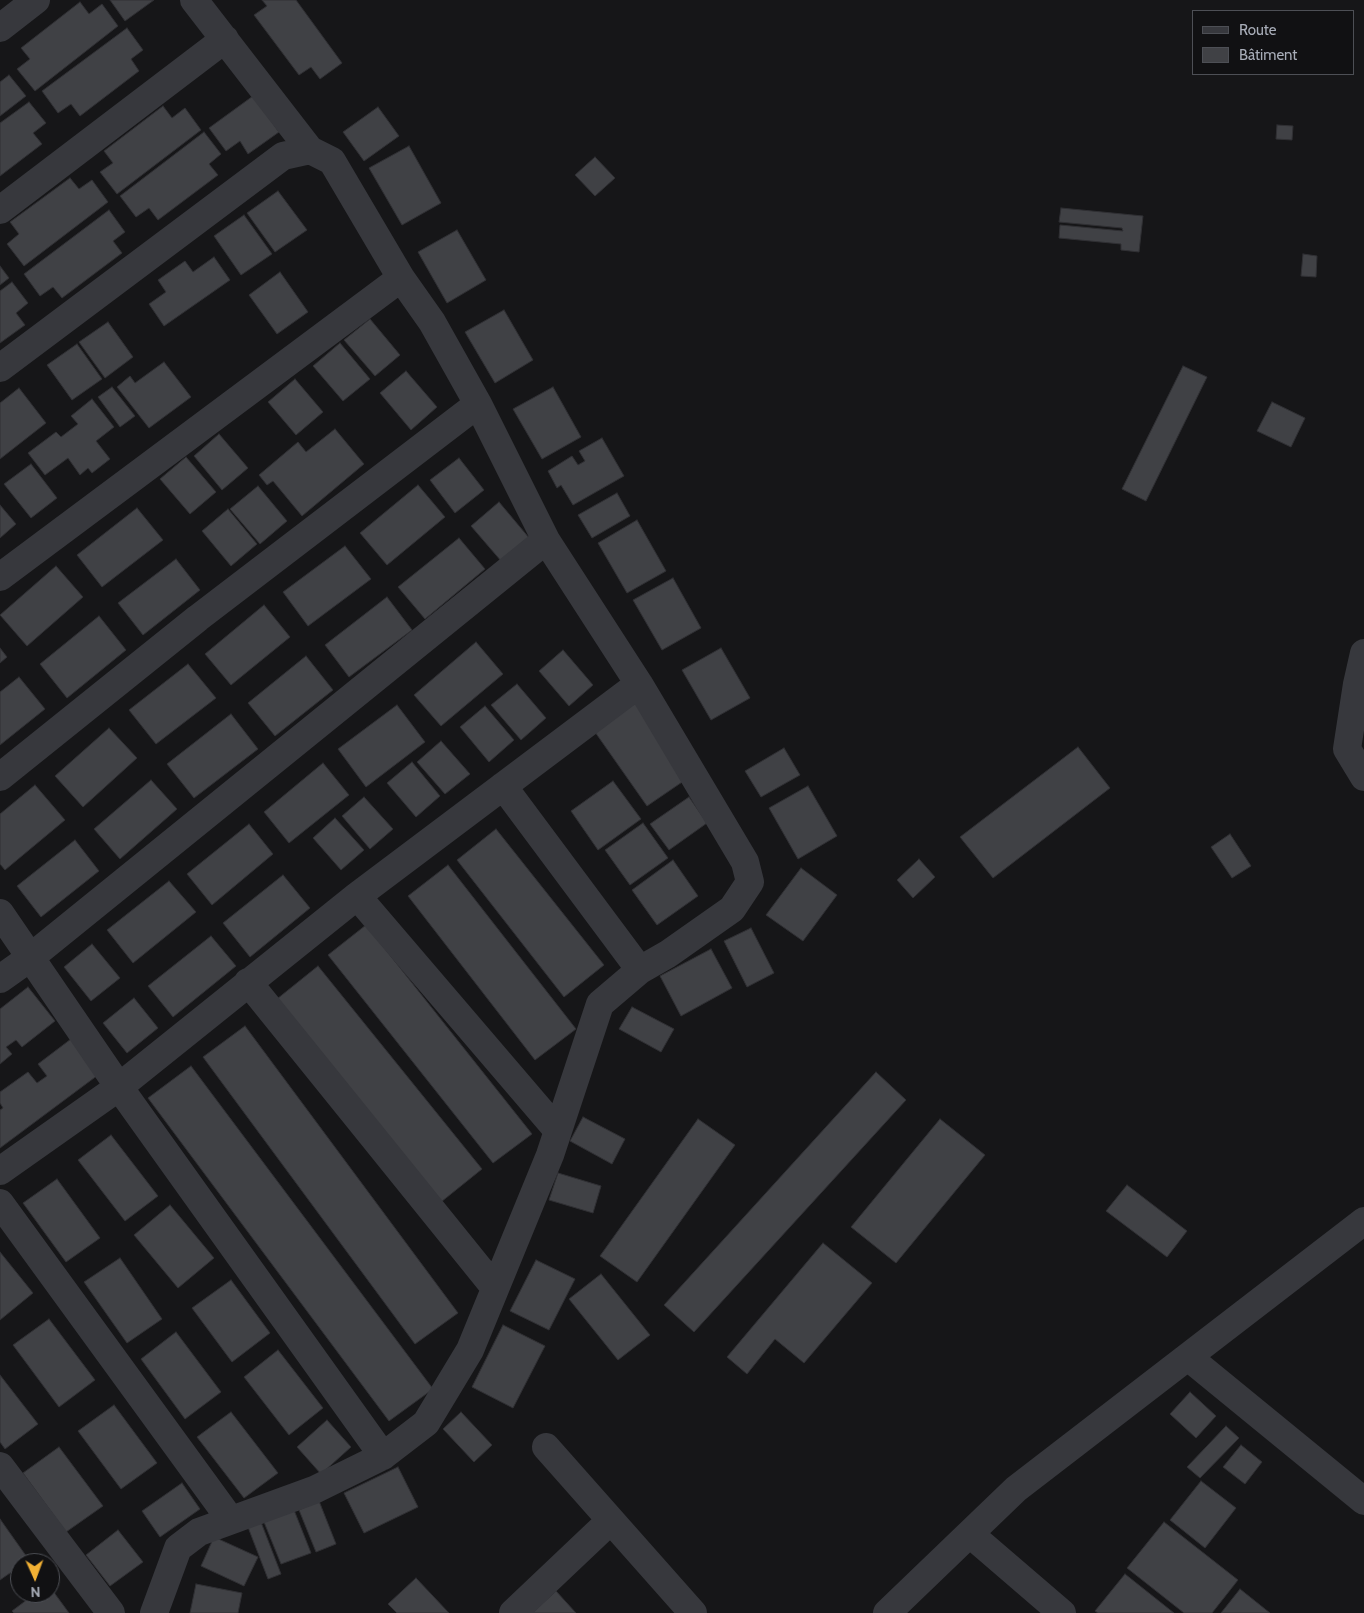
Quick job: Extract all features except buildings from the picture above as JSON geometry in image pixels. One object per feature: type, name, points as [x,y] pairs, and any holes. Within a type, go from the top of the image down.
[{"type":"street","points":[[0,28],[36,0]]},
{"type":"street","points":[[154,1613],[178,1548],[199,1532],[314,1490],[383,1456],[426,1423],[470,1350],[550,1155],[600,1004],[640,970],[668,954],[732,909],[750,882],[745,862],[639,684],[546,540],[478,404],[432,322],[401,278],[332,161],[310,150],[194,0]]},
{"type":"street","points":[[0,210],[225,39]]},
{"type":"street","points":[[0,368],[283,156],[310,150]]},
{"type":"street","points":[[0,577],[401,278]]},
{"type":"street","points":[[0,777],[198,618],[478,404]]},
{"type":"street","points":[[0,979],[31,957],[546,540]]},
{"type":"street","points":[[1364,653],[1356,684],[1347,748],[1364,777]]},
{"type":"street","points":[[0,1171],[119,1087],[357,896],[639,684]]},
{"type":"street","points":[[504,786],[640,970]]},
{"type":"street","points":[[357,896],[558,1131]]},
{"type":"street","points":[[0,913],[119,1087],[383,1456]]},
{"type":"street","points":[[248,982],[495,1288]]},
{"type":"street","points":[[0,1203],[230,1520]]},
{"type":"street","points":[[887,1613],[1016,1490],[1364,1221]]},
{"type":"street","points":[[1188,1357],[1364,1502]]},
{"type":"street","points":[[546,1447],[693,1613]]},
{"type":"street","points":[[0,1466],[111,1613]]},
{"type":"street","points":[[513,1613],[610,1521]]},
{"type":"street","points":[[970,1534],[1062,1613]]}]
